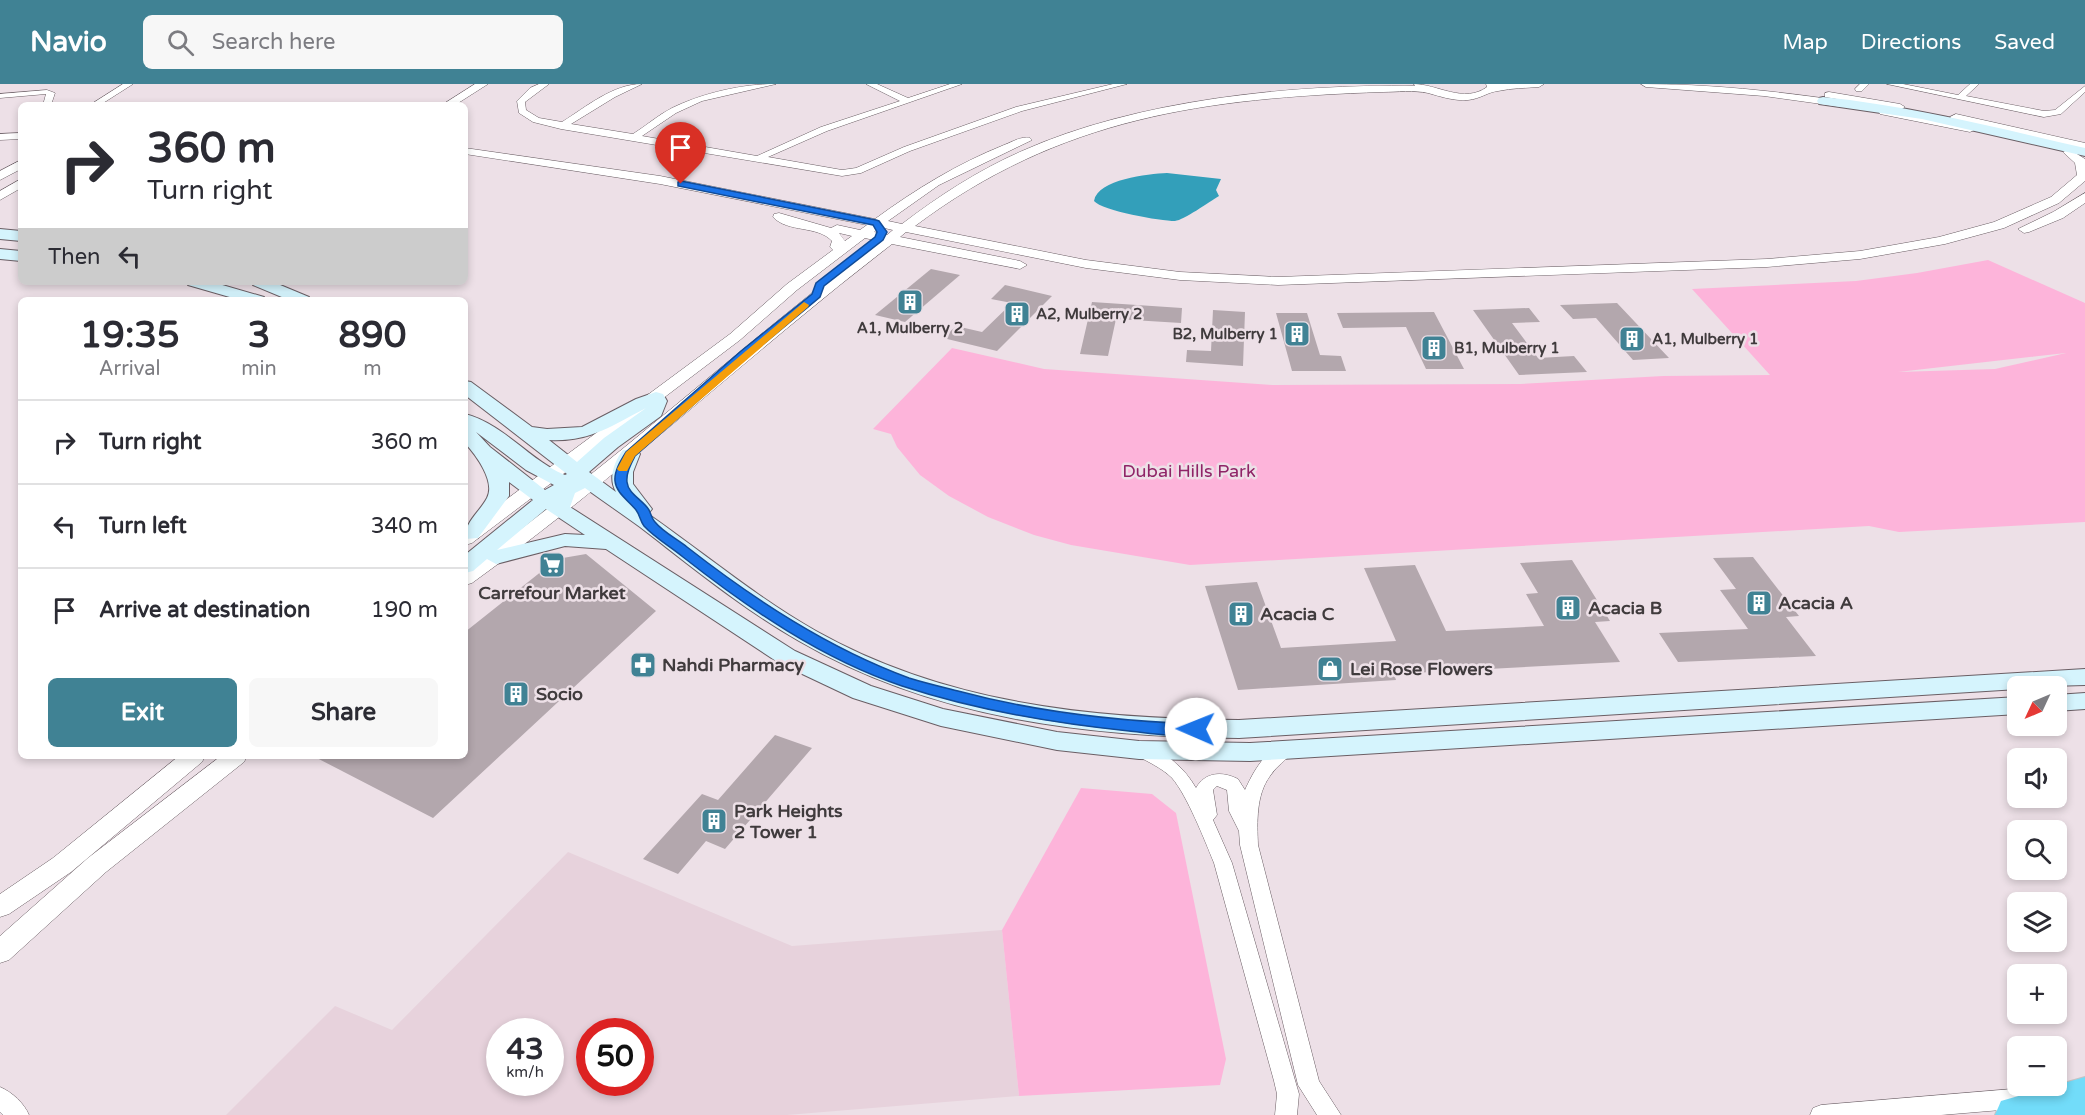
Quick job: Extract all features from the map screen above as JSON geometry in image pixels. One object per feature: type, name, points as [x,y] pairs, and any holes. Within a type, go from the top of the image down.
[{"type":"highway","points":[[2016,1115],[2085,1094]]},
{"type":"main road","points":[[1822,101],[1936,118],[2080,149]]},
{"type":"main road","points":[[0,238],[18,239]]},
{"type":"main road","points":[[0,256],[18,256]]},
{"type":"main road","points":[[205,285],[247,297]]},
{"type":"main road","points":[[266,285],[296,297]]},
{"type":"main road","points":[[468,388],[524,432],[563,486],[611,544],[787,657],[862,692],[941,717],[1020,735],[1139,750],[1284,751],[2007,706]]},
{"type":"main road","points":[[468,564],[654,412],[658,404],[656,398],[635,405],[609,423],[588,432],[564,436],[524,432]]},
{"type":"main road","points":[[468,421],[486,430],[563,486],[663,552],[691,558]]},
{"type":"main road","points":[[468,435],[483,451],[500,489],[495,504],[468,536]]},
{"type":"main road","points":[[483,451],[649,524],[691,558],[764,610],[852,660],[906,682],[1001,708],[1056,718],[1148,728],[1239,729],[2085,677]]},
{"type":"main road","points":[[630,454],[622,471],[621,483],[628,496],[643,510],[649,524]]},
{"type":"main road","points":[[496,558],[565,540],[611,544]]},
{"type":"main road","points":[[2067,702],[2085,701]]},
{"type":"street","points":[[99,102],[129,84]]},
{"type":"street","points":[[443,102],[467,84]]},
{"type":"street","points":[[444,102],[483,84]]},
{"type":"street","points":[[545,84],[525,95],[520,106],[527,116],[561,126],[636,136],[833,173],[850,172],[995,117],[1068,96],[1123,84]]},
{"type":"street","points":[[561,126],[612,95],[638,84]]},
{"type":"street","points":[[636,136],[673,111],[692,102],[716,94],[772,84]]},
{"type":"street","points":[[870,84],[905,100]]},
{"type":"street","points":[[759,158],[814,133],[905,100],[958,84]]},
{"type":"street","points":[[809,210],[868,212],[879,210],[915,195],[935,182],[1011,146],[1105,116],[1217,93],[1319,84]]},
{"type":"street","points":[[656,398],[735,338],[787,290],[834,255],[933,208],[984,174],[1028,152],[1080,133],[1141,116],[1211,103],[1276,95],[1423,87],[1445,95],[1471,96],[1482,94],[1492,86],[1539,84]]},
{"type":"street","points":[[1646,84],[1728,89],[1822,101]]},
{"type":"street","points":[[885,231],[926,248],[1085,275],[1244,289],[1336,289],[1694,270],[1870,254],[1940,242],[2020,217],[2055,200],[2083,176],[2080,149],[1889,105],[1737,84]]},
{"type":"street","points":[[1891,84],[2050,114],[2058,112],[2085,88]]},
{"type":"street","points":[[1960,97],[1975,84]]},
{"type":"street","points":[[0,96],[47,92],[51,93],[48,102]]},
{"type":"street","points":[[1,141],[18,137]]},
{"type":"street","points":[[1,141],[18,143]]},
{"type":"street","points":[[468,151],[606,170],[809,210],[885,231],[1005,254],[1039,256]]},
{"type":"street","points":[[468,158],[599,177],[725,206]]},
{"type":"street","points":[[0,176],[18,166]]},
{"type":"street","points":[[817,295],[820,285],[938,188],[935,182]]},
{"type":"street","points":[[0,196],[18,185]]},
{"type":"street","points":[[468,536],[630,454],[745,353],[844,274],[915,195]]},
{"type":"street","points":[[834,255],[839,241],[833,234],[774,216],[985,245],[1148,273],[1278,281],[1826,268],[1917,257],[2013,233],[2058,215],[2085,197]]},
{"type":"street","points":[[933,208],[933,221],[936,228],[974,239],[985,245]]},
{"type":"street","points":[[844,274],[862,269],[895,252],[926,248]]},
{"type":"street","points":[[468,577],[496,558],[563,486]]},
{"type":"street","points":[[1139,750],[1155,757],[1180,776],[1211,832],[1223,862],[1285,1082],[1288,1094],[1286,1115]]},
{"type":"street","points":[[1284,751],[1269,762],[1258,776],[1252,791],[1248,830],[1249,845],[1309,1085],[1330,1115]]},
{"type":"street","points":[[0,915],[190,759]]},
{"type":"street","points":[[3,946],[97,865],[232,759]]},
{"type":"street","points":[[1211,832],[1204,789],[1207,783],[1214,780],[1223,780],[1236,787],[1239,811],[1248,830]]},
{"type":"street","points":[[0,907],[62,865]]},
{"type":"street","points":[[1821,1115],[2085,1094]]},
{"type":"street","points":[[0,1097],[18,1115]]},
{"type":"shaded area","points":[[568,852],[792,946],[1002,930],[1019,1096],[787,1115],[226,1115],[335,1006],[392,1030]]},
{"type":"green space","name":"Dubai Hills Park","points":[[1988,260],[2085,303],[2085,522],[1899,532],[1869,526],[1190,565],[1071,545],[1034,535],[988,517],[949,496],[920,475],[897,447],[891,434],[873,429],[952,348],[1044,369],[1272,385],[1520,384],[1663,376],[1770,375],[1692,289],[1856,281]],"holes":[[[2066,353],[1995,369],[1898,372]]]},
{"type":"green space","points":[[1081,788],[1152,794],[1176,813],[1226,1059],[1220,1085],[1019,1096],[1002,930]]},
{"type":"water","points":[[1167,173],[1221,179],[1216,190],[1219,196],[1175,221],[1119,212],[1094,201],[1104,187],[1114,183],[1137,176]]},
{"type":"building","name":"A1, Mulberry 2","points":[[931,269],[960,275],[905,322],[875,315]]},
{"type":"building","name":"A2, Mulberry 2","points":[[1005,285],[1052,296],[997,351],[943,338],[956,326],[982,332],[1012,303],[991,299]]},
{"type":"building","points":[[1092,302],[1182,308],[1181,323],[1116,319],[1108,356],[1080,354]]},
{"type":"building","name":"A1, Mulberry 1","points":[[1617,303],[1669,358],[1633,360],[1596,318],[1573,319],[1560,305]]},
{"type":"building","points":[[1529,308],[1540,322],[1512,323],[1538,358],[1574,356],[1587,372],[1519,375],[1473,310]]},
{"type":"building","points":[[1213,310],[1245,312],[1243,366],[1186,362],[1187,350],[1211,351]]},
{"type":"building","name":"B1, Mulberry 1","points":[[1434,312],[1464,369],[1426,369],[1406,327],[1343,328],[1337,313]]},
{"type":"building","name":"B2, Mulberry 1","points":[[1276,313],[1307,313],[1320,355],[1341,356],[1346,371],[1292,371]]},
{"type":"building","name":"Socio","points":[[586,554],[656,611],[433,818],[319,759],[468,759],[468,630],[557,559]]},
{"type":"building","name":"Acacia A","points":[[1753,557],[1799,616],[1786,617],[1816,656],[1678,662],[1659,633],[1748,629],[1720,590],[1736,589],[1713,558]]},
{"type":"building","name":"Acacia B","points":[[1572,560],[1610,621],[1595,622],[1620,662],[1394,674],[1396,680],[1238,690],[1205,586],[1257,582],[1281,648],[1396,641],[1364,568],[1415,565],[1446,631],[1544,626],[1526,594],[1538,593],[1520,563]]},
{"type":"building","name":"Park Heights 2 Tower 1","points":[[775,735],[812,748],[725,849],[706,841],[678,874],[643,859],[702,794],[718,800]]},
{"type":"slow traffic","points":[[623,469],[630,454],[684,409],[745,353],[804,305]]},
{"type":"place","name":"A1, Mulberry 2","points":[[910,302]]},
{"type":"place","name":"A2, Mulberry 2","points":[[1017,314]]},
{"type":"place","name":"B2, Mulberry 1","points":[[1297,334]]},
{"type":"place","name":"A1, Mulberry 1","points":[[1632,339]]},
{"type":"place","name":"B1, Mulberry 1","points":[[1434,348]]},
{"type":"place","name":"Carrefour Market","points":[[552,565]]},
{"type":"place","name":"Acacia A","points":[[1759,603]]},
{"type":"place","name":"Acacia B","points":[[1568,608]]},
{"type":"place","name":"Acacia C","points":[[1241,614]]},
{"type":"place","name":"Nahdi Pharmacy","points":[[643,665]]},
{"type":"place","name":"Lei Rose Flowers","points":[[1330,669]]},
{"type":"place","name":"Socio","points":[[516,694]]},
{"type":"place","name":"Park Heights 2 Tower 1","points":[[714,821]]},
{"type":"route","points":[[681,184],[876,223],[882,232],[879,238],[820,285],[817,295],[745,353],[684,409],[630,454],[622,471],[621,483],[628,496],[643,510],[649,524],[721,581],[764,610],[852,660],[906,682],[1001,708],[1056,718],[1148,728],[1196,729]]}]
